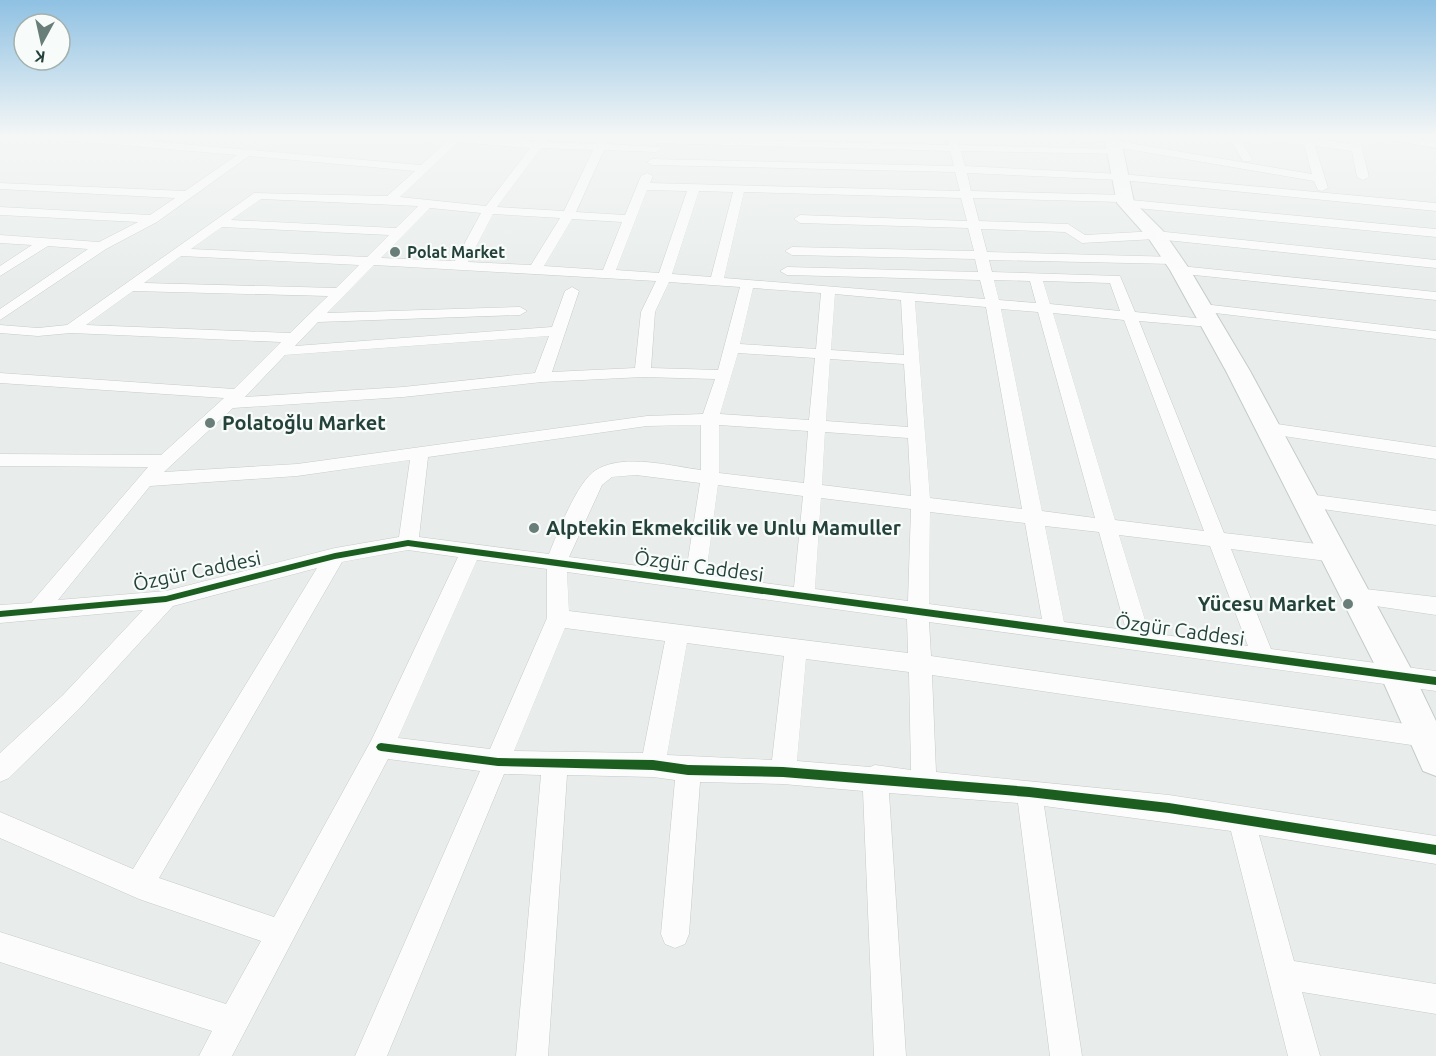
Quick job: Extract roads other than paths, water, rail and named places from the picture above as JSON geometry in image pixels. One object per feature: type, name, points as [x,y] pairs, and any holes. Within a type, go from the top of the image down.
[{"type":"main road","points":[[1130,185],[1156,235],[1207,316],[1270,429],[1397,675],[1436,759]]},
{"type":"street","points":[[0,316],[101,246],[153,219],[202,185]]},
{"type":"street","points":[[390,200],[405,185]]},
{"type":"street","points":[[459,266],[489,210],[507,185]]},
{"type":"street","points":[[535,269],[568,215],[582,185]]},
{"type":"street","points":[[783,287],[807,185]]},
{"type":"street","points":[[964,185],[993,304],[1055,630]]},
{"type":"street","points":[[800,220],[966,196],[1017,185]]},
{"type":"street","points":[[1204,185],[1367,226],[1436,233]]},
{"type":"street","points":[[1252,185],[1326,197],[1436,207]]},
{"type":"street","points":[[1320,185],[1326,197]]},
{"type":"street","points":[[0,186],[188,195]]},
{"type":"street","points":[[608,274],[644,186],[739,190],[800,220],[981,256],[1177,265],[1436,296]]},
{"type":"street","points":[[643,372],[648,312],[664,279],[694,188]]},
{"type":"street","points":[[716,283],[739,190]]},
{"type":"street","points":[[71,329],[258,195],[390,200],[489,210],[630,219]]},
{"type":"street","points":[[1347,199],[1392,259]]},
{"type":"street","points":[[36,612],[145,480],[233,399],[402,232],[427,204]]},
{"type":"street","points":[[0,211],[153,219]]},
{"type":"street","points":[[800,220],[1068,228],[1082,239],[1156,235],[1436,264]]},
{"type":"street","points":[[218,223],[402,232]]},
{"type":"street","points":[[0,239],[101,246]]},
{"type":"street","points":[[0,272],[47,242]]},
{"type":"street","points":[[177,252],[535,269],[828,289],[1130,316],[1207,316],[1436,335]]},
{"type":"street","points":[[787,271],[986,274],[1115,279],[1263,657]]},
{"type":"street","points":[[1035,276],[1140,641]]},
{"type":"street","points":[[695,582],[710,478],[710,419],[725,375],[747,285]]},
{"type":"street","points":[[131,286],[342,292]]},
{"type":"street","points":[[804,597],[828,289]]},
{"type":"street","points":[[542,378],[556,331],[572,291]]},
{"type":"street","points":[[908,297],[921,503],[918,612],[924,783]]},
{"type":"street","points":[[314,318],[520,311]]},
{"type":"street","points":[[0,329],[38,332],[71,329],[289,344],[556,331]]},
{"type":"street","points":[[731,348],[823,356],[912,360]]},
{"type":"street","points":[[0,378],[233,399],[403,392],[542,378],[643,372],[725,375]]},
{"type":"street","points":[[145,480],[297,470],[420,454],[617,423],[710,419],[917,433]]},
{"type":"street","points":[[1270,429],[1436,453]]},
{"type":"street","points":[[408,543],[420,454]]},
{"type":"street","points":[[2,462],[165,461]]},
{"type":"street","points":[[371,1056],[558,618],[557,561],[594,482],[605,472],[623,469],[710,478],[1335,554]]},
{"type":"street","points":[[1308,501],[1436,518]]},
{"type":"street","name":"Özgür Caddesi","points":[[0,614],[166,599],[335,556],[408,543],[557,561],[804,597],[1436,681]]},
{"type":"street","points":[[215,1056],[381,747],[471,552]]},
{"type":"street","points":[[139,885],[335,556]]},
{"type":"street","points":[[1356,596],[1436,606]]},
{"type":"street","points":[[0,770],[71,702],[166,599]]},
{"type":"street","points":[[558,618],[920,664],[1425,736]]},
{"type":"street","points":[[653,765],[678,633]]},
{"type":"street","points":[[783,772],[796,648]]},
{"type":"street","points":[[381,747],[498,762],[653,765],[688,770],[875,777],[1029,792],[1168,808],[1436,850]]},
{"type":"street","points":[[532,1056],[555,763]]},
{"type":"street","points":[[675,934],[688,770]]},
{"type":"street","points":[[875,777],[890,1056]]},
{"type":"street","points":[[1029,792],[1066,1056]]},
{"type":"street","points":[[1241,819],[1304,1056]]},
{"type":"street","points":[[0,825],[139,885],[280,933]]},
{"type":"street","points":[[0,947],[233,1022]]},
{"type":"street","points":[[1282,974],[1436,999]]},
{"type":"place","name":"Polat Market","points":[[395,252]]},
{"type":"place","name":"Polatoğlu Market","points":[[210,423]]},
{"type":"place","name":"Alptekin Ekmekcilik ve Unlu Mamuller","points":[[534,528]]},
{"type":"place","name":"Yücesu Market","points":[[1348,604]]}]
